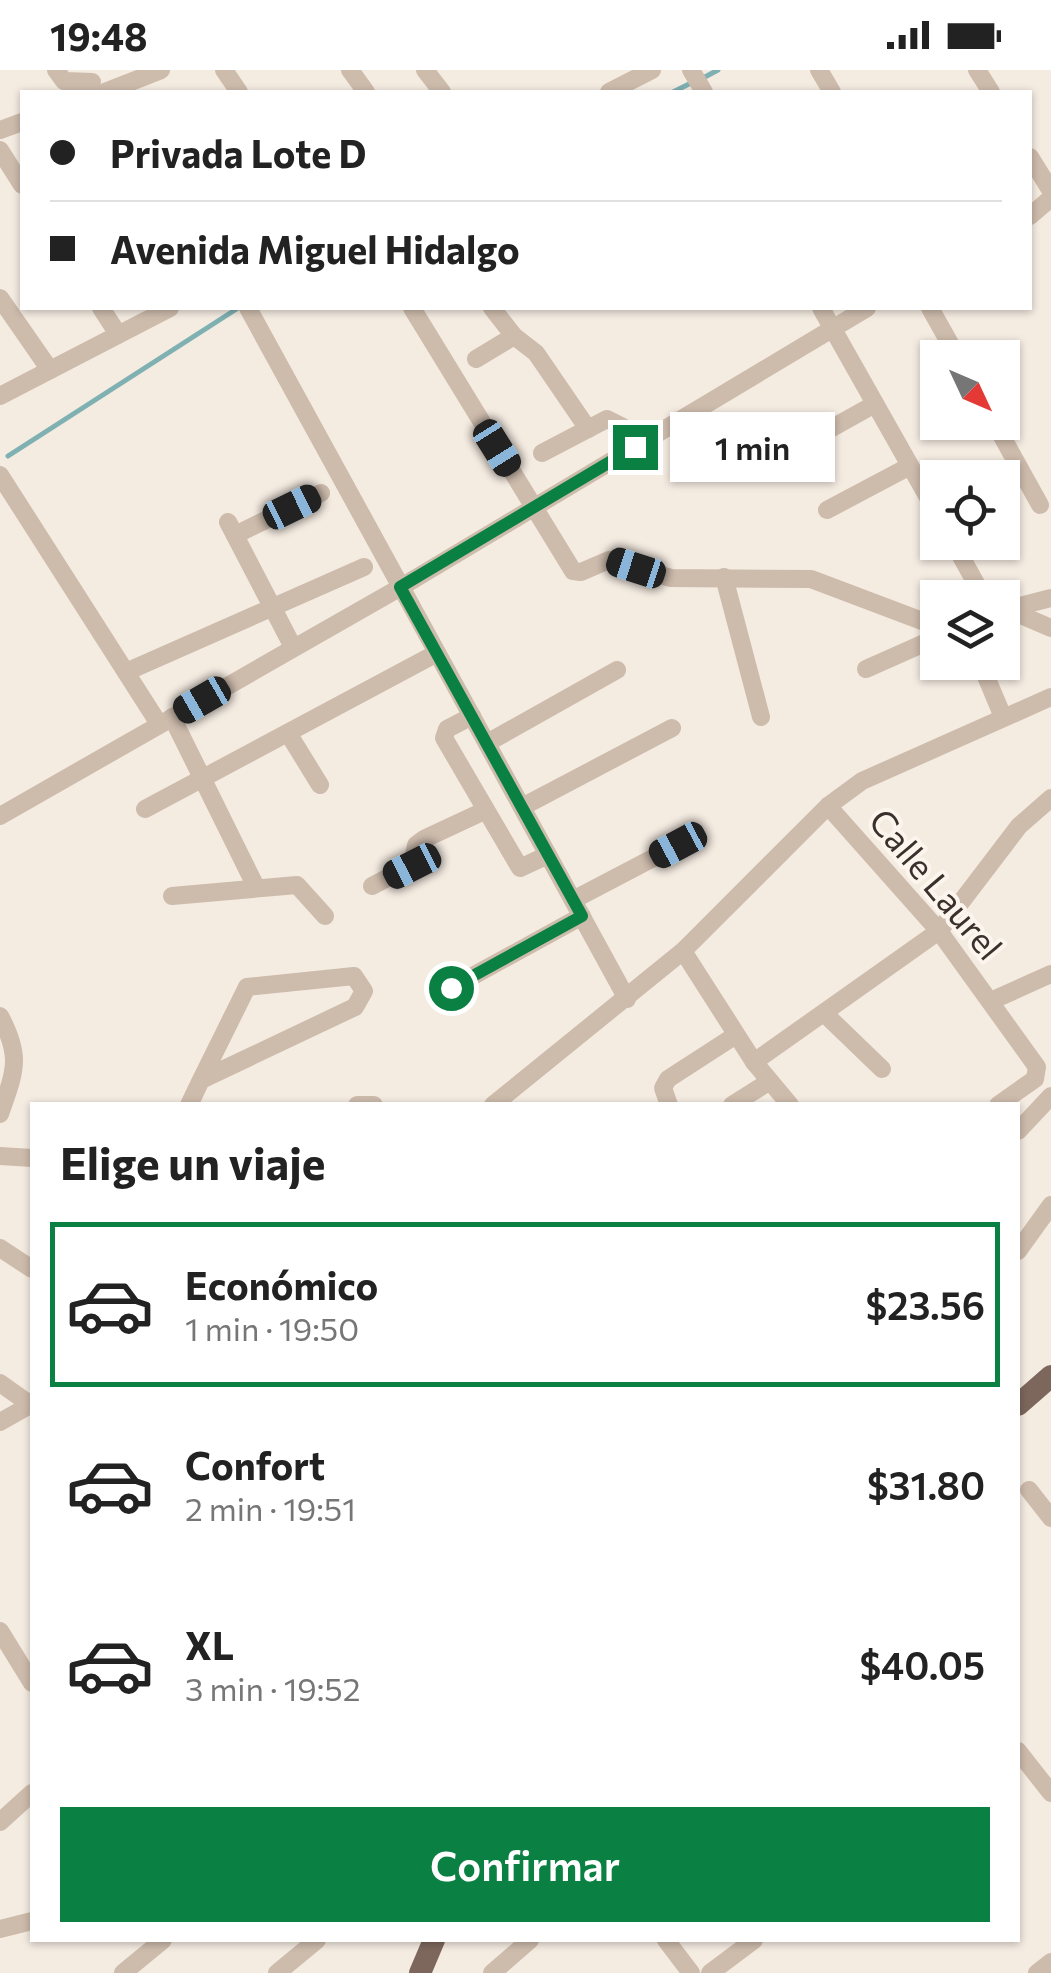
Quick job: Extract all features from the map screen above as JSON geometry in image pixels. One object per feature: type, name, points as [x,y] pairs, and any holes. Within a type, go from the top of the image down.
[{"type":"main road","points":[[1020,1403],[1051,1376]]},
{"type":"main road","points":[[420,1973],[433,1942]]},
{"type":"street","points":[[56,70],[64,81],[95,84],[160,70]]},
{"type":"street","points":[[425,70],[440,90]]},
{"type":"street","points":[[612,90],[643,72]]},
{"type":"street","points":[[0,150],[20,182]]},
{"type":"street","points":[[1032,161],[1051,195],[1032,214]]},
{"type":"street","points":[[0,298],[50,370]]},
{"type":"street","points":[[103,310],[118,334]]},
{"type":"street","points":[[0,396],[166,310]]},
{"type":"street","points":[[249,310],[628,999]]},
{"type":"street","points":[[413,310],[576,572],[609,560],[671,578],[811,579],[920,620]]},
{"type":"street","points":[[494,310],[514,336],[536,353],[588,429]]},
{"type":"street","points":[[821,310],[920,484]]},
{"type":"street","points":[[0,816],[400,587],[864,310]]},
{"type":"street","points":[[931,310],[948,340]]},
{"type":"street","points":[[476,358],[514,336]]},
{"type":"street","points":[[764,466],[875,404]]},
{"type":"street","points":[[542,452],[607,419],[616,420],[635,447]]},
{"type":"street","points":[[1004,440],[1040,505]]},
{"type":"street","points":[[827,510],[910,466]]},
{"type":"street","points":[[0,475],[126,672],[166,720],[203,778],[256,887]]},
{"type":"street","points":[[293,647],[232,529],[321,493]]},
{"type":"street","points":[[126,672],[364,566]]},
{"type":"street","points":[[724,577],[761,717]]},
{"type":"street","points":[[1020,605],[1051,598]]},
{"type":"street","points":[[1020,615],[1051,628]]},
{"type":"street","points":[[866,669],[920,645]]},
{"type":"street","points":[[145,810],[437,653]]},
{"type":"street","points":[[487,742],[618,670]]},
{"type":"street","points":[[988,680],[1003,717]]},
{"type":"street","points":[[500,1102],[684,951],[828,806],[898,762],[1051,697]]},
{"type":"street","points":[[472,716],[448,729],[444,738],[484,811],[520,868],[548,854]]},
{"type":"street","points":[[522,807],[672,728]]},
{"type":"street","points":[[288,733],[320,784]]},
{"type":"street","points":[[754,1062],[939,931],[1019,826],[1051,798]]},
{"type":"street","name":"Calle Laurel","points":[[828,806],[939,931],[993,1000],[1051,974]]},
{"type":"street","points":[[372,886],[412,866],[416,846],[424,838],[484,811]]},
{"type":"street","points":[[451,988],[678,845]]},
{"type":"street","points":[[172,896],[297,885],[325,916]]},
{"type":"street","points":[[684,951],[754,1062],[788,1102]]},
{"type":"street","points":[[191,1102],[202,1080],[248,987],[354,976],[361,981],[364,991],[355,1007],[202,1080]]},
{"type":"street","points":[[993,1000],[1039,1072],[1002,1102]]},
{"type":"street","points":[[826,1014],[882,1069]]},
{"type":"street","points":[[0,1016],[16,1047],[1,1110]]},
{"type":"street","points":[[668,1102],[663,1088],[668,1079],[736,1035]]},
{"type":"street","points":[[737,1102],[770,1081]]},
{"type":"street","points":[[1020,1129],[1051,1096]]},
{"type":"street","points":[[0,1156],[30,1159]]},
{"type":"street","points":[[1020,1248],[1051,1205]]},
{"type":"street","points":[[0,1248],[30,1268]]},
{"type":"street","points":[[0,1383],[30,1403]]},
{"type":"street","points":[[0,1422],[30,1405]]},
{"type":"street","points":[[1029,1490],[1051,1518]]},
{"type":"street","points":[[0,1631],[30,1680]]},
{"type":"street","points":[[1020,1754],[1051,1793]]},
{"type":"street","points":[[0,1822],[30,1795]]},
{"type":"street","points":[[0,1929],[30,1922]]},
{"type":"street","points":[[123,1973],[162,1942]]},
{"type":"street","points":[[277,1973],[314,1942]]},
{"type":"street","points":[[492,1973],[528,1942]]},
{"type":"street","points":[[668,1942],[691,1973]]},
{"type":"street","points":[[710,1973],[751,1942]]},
{"type":"street","points":[[1037,1973],[1051,1962]]},
{"type":"waterway","points":[[703,78],[718,70]]},
{"type":"waterway","points":[[677,90],[693,82]]},
{"type":"waterway","points":[[8,456],[235,310]]},
{"type":"route","points":[[451,988],[582,916],[400,587],[635,447]]}]
